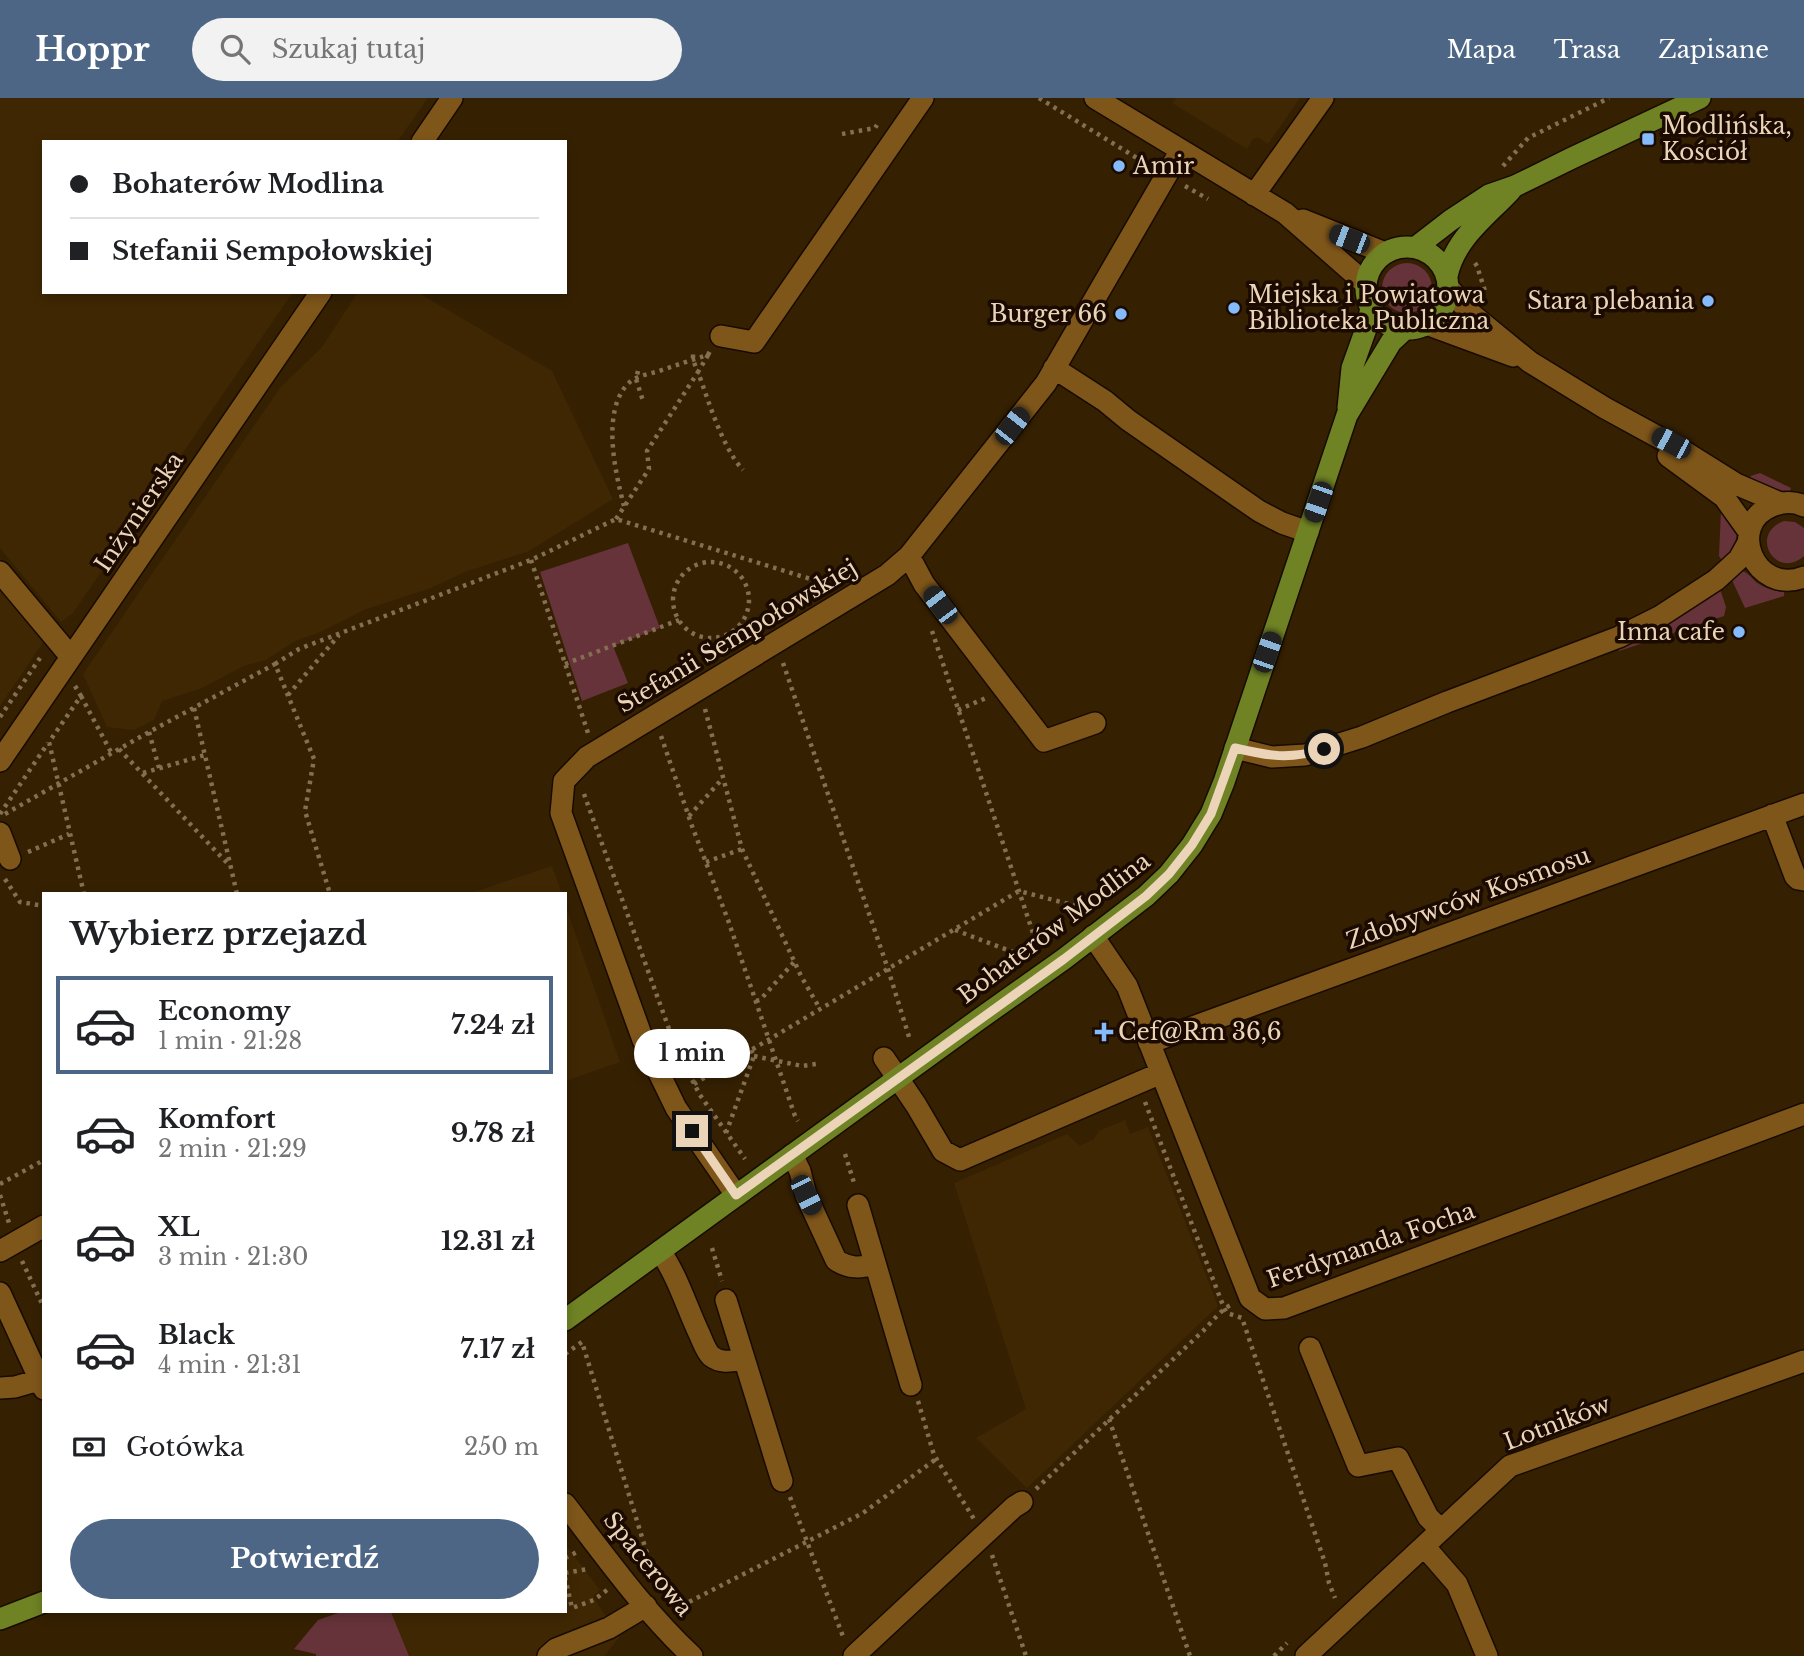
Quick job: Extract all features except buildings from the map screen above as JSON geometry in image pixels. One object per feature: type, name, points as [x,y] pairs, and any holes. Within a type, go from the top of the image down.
[{"type":"main road","points":[[1416,247],[1489,195],[1515,186],[1700,98]]},
{"type":"main road","points":[[1447,281],[1442,266],[1435,258],[1416,247],[1395,248],[1376,260],[1370,268],[1366,284],[1367,299],[1371,308],[1385,323],[1394,327],[1416,328],[1426,324],[1442,309],[1447,298],[1450,260],[1466,236],[1515,186]]},
{"type":"main road","points":[[1347,415],[1352,368],[1371,308]]},
{"type":"main road","points":[[1347,415],[1391,342],[1405,329]]},
{"type":"main road","name":"Bohaterów Modlina","points":[[567,1319],[1093,936],[1146,896],[1169,874],[1192,845],[1211,814],[1347,415]]},
{"type":"main road","points":[[0,1619],[42,1603]]},
{"type":"street","points":[[423,140],[452,98]]},
{"type":"street","points":[[721,336],[754,342],[923,98]]},
{"type":"street","points":[[1095,98],[1284,213],[1385,253]]},
{"type":"street","points":[[1254,195],[1323,98]]},
{"type":"street","name":"Stefanii Sempołowskiej","points":[[736,1195],[676,1108],[643,1040],[561,813],[564,781],[587,757],[887,575],[909,556],[1046,383],[1181,150]]},
{"type":"street","points":[[1284,213],[1366,284]]},
{"type":"street","points":[[1447,281],[1471,313],[1530,362],[1605,408],[1671,443],[1736,484],[1780,503],[1804,506]]},
{"type":"street","name":"Inżynierska","points":[[0,761],[320,294]]},
{"type":"street","points":[[1426,324],[1530,362]]},
{"type":"street","points":[[1055,368],[1259,511],[1308,532]]},
{"type":"street","points":[[1605,408],[1724,497],[1749,538],[1751,556],[1758,567],[1769,576],[1787,581],[1804,577]]},
{"type":"street","points":[[1235,748],[1272,757],[1305,755],[1362,737],[1619,637],[1659,617],[1716,580],[1740,559],[1755,519],[1766,508],[1780,503]]},
{"type":"street","points":[[909,556],[925,584],[1045,741],[1095,723]]},
{"type":"street","points":[[0,572],[57,640],[66,665]]},
{"type":"street","name":"Zdobywców Kosmosu","points":[[1150,1043],[1804,804]]},
{"type":"street","points":[[1772,815],[1795,876],[1804,880]]},
{"type":"street","points":[[0,833],[5,866]]},
{"type":"street","name":"Ferdynanda Focha","points":[[1093,936],[1127,986],[1250,1298],[1265,1309],[1284,1308],[1804,1114]]},
{"type":"street","points":[[884,1058],[943,1151],[960,1160],[1161,1073]]},
{"type":"street","points":[[792,1155],[800,1171],[806,1195],[836,1260],[854,1268],[875,1264]]},
{"type":"street","points":[[858,1205],[911,1385]]},
{"type":"street","points":[[0,1251],[42,1227]]},
{"type":"street","points":[[660,1251],[670,1266],[710,1355],[728,1362],[743,1359]]},
{"type":"street","points":[[0,1293],[41,1385],[0,1388]]},
{"type":"street","points":[[726,1300],[782,1481]]},
{"type":"street","points":[[1310,1348],[1358,1466],[1398,1458],[1428,1517],[1441,1530]]},
{"type":"street","name":"Lotników","points":[[1306,1656],[1510,1466],[1804,1361]]},
{"type":"street","points":[[850,1651],[1022,1502]]},
{"type":"street","name":"Spacerowa","points":[[567,1506],[656,1607],[678,1643],[692,1656]]},
{"type":"street","points":[[1424,1546],[1457,1584],[1487,1656]]},
{"type":"street","points":[[548,1656],[556,1649],[656,1607]]},
{"type":"path","points":[[1039,98],[1208,199]]},
{"type":"path","points":[[0,816],[299,649],[531,560],[616,519],[649,470],[648,451],[721,336]]},
{"type":"path","points":[[693,352],[693,360],[729,449],[743,470]]},
{"type":"path","points":[[624,506],[612,438],[615,406],[626,387],[636,379],[708,355]]},
{"type":"path","points":[[638,371],[636,379],[643,401]]},
{"type":"path","points":[[616,519],[835,587],[847,599]]},
{"type":"path","points":[[720,563],[723,552]]},
{"type":"path","points":[[531,560],[588,733],[597,751]]},
{"type":"path","points":[[706,562],[720,563],[732,568],[747,587],[748,611],[734,631],[723,636],[699,637],[688,631],[674,611],[676,585],[683,574],[694,566],[706,562]]},
{"type":"path","points":[[565,664],[679,620]]},
{"type":"path","points":[[930,625],[1038,948]]},
{"type":"path","points":[[288,695],[339,634]]},
{"type":"path","points":[[0,717],[40,658],[57,640]]},
{"type":"path","points":[[779,652],[910,1040]]},
{"type":"path","points":[[40,658],[66,665],[72,682],[111,754]]},
{"type":"path","points":[[275,664],[314,758],[305,811],[329,892]]},
{"type":"path","points":[[958,710],[983,700],[1002,686]]},
{"type":"path","points":[[0,816],[80,696]]},
{"type":"path","points":[[702,698],[742,849],[794,961],[820,1009]]},
{"type":"path","points":[[194,708],[236,892]]},
{"type":"path","points":[[657,725],[798,1121]]},
{"type":"path","points":[[149,732],[159,768]]},
{"type":"path","points":[[49,743],[84,892]]},
{"type":"path","points":[[119,749],[230,867]]},
{"type":"path","points":[[143,773],[205,755]]},
{"type":"path","points":[[689,817],[723,777]]},
{"type":"path","points":[[580,782],[677,1051],[694,1084],[745,1159]]},
{"type":"path","points":[[42,906],[20,902],[5,866],[69,834]]},
{"type":"path","points":[[706,862],[742,849]]},
{"type":"path","points":[[694,1084],[1019,891],[1093,910]]},
{"type":"path","points":[[953,930],[1026,957]]},
{"type":"path","points":[[756,1001],[760,1000],[794,961]]},
{"type":"path","points":[[726,1133],[754,1056],[751,1050]]},
{"type":"path","points":[[677,1051],[735,1060]]},
{"type":"path","points":[[754,1056],[802,1066],[816,1064]]},
{"type":"path","points":[[845,1154],[858,1205]]},
{"type":"path","points":[[0,1184],[42,1161]]},
{"type":"path","points":[[712,1248],[726,1300]]},
{"type":"path","points":[[1022,1502],[1224,1308],[1250,1298]]},
{"type":"path","points":[[1224,1308],[1227,1313],[1242,1318],[1335,1598]]},
{"type":"path","points":[[567,1353],[582,1342],[653,1573],[643,1577]]},
{"type":"path","points":[[1109,1419],[1190,1656]]},
{"type":"path","points":[[656,1607],[685,1604],[863,1513],[936,1459]]},
{"type":"path","points":[[782,1481],[850,1651]]},
{"type":"path","points":[[567,1575],[595,1568]]},
{"type":"path","points":[[567,1584],[572,1608],[594,1600],[611,1588]]},
{"type":"shaded area","points":[[0,98],[428,98],[398,140],[42,140],[42,294],[292,294],[73,613],[61,622],[0,548]]},
{"type":"shaded area","points":[[1176,98],[1300,98],[1268,144],[1258,137],[1253,139],[1247,149],[1172,103]]},
{"type":"shaded area","points":[[1407,263],[1425,270],[1432,288],[1425,306],[1407,313],[1389,306],[1382,288],[1389,270]]},
{"type":"shaded area","points":[[357,294],[420,294],[552,371],[613,499],[529,551],[364,610],[318,633],[295,641],[266,660],[244,666],[202,688],[162,701],[154,720],[134,730],[107,727],[83,674],[280,388],[322,347]]},
{"type":"shaded area","points":[[1760,473],[1791,488],[1790,491],[1769,490],[1746,482],[1751,476]]},
{"type":"shaded area","points":[[1721,510],[1737,533],[1733,553],[1723,562],[1719,556]]},
{"type":"shaded area","points":[[1784,521],[1795,522],[1804,528],[1804,556],[1794,562],[1784,563],[1776,559],[1767,544],[1773,527]]},
{"type":"shaded area","points":[[628,543],[660,628],[613,646],[628,683],[582,701],[540,572]]},
{"type":"shaded area","points":[[1742,571],[1762,586],[1784,592],[1784,596],[1745,608],[1731,578]]},
{"type":"shaded area","points":[[0,581],[46,638],[0,706]]},
{"type":"shaded area","points":[[1719,586],[1726,607],[1724,616],[1619,651],[1616,645]]},
{"type":"shaded area","points":[[552,866],[561,892],[474,892]]},
{"type":"shaded area","points":[[567,910],[620,1062],[567,1080]]},
{"type":"shaded area","points":[[1125,1120],[1130,1134],[1148,1127],[1218,1306],[1027,1488],[976,1438],[1026,1409],[954,1183],[1067,1134],[1080,1146],[1094,1139],[1099,1131]]},
{"type":"shaded area","points":[[567,1547],[600,1590],[593,1596],[619,1638],[604,1656],[409,1656],[391,1613],[567,1613]]},
{"type":"shaded area","points":[[338,1613],[391,1613],[409,1656],[316,1656],[294,1649],[318,1620]]},
{"type":"place","name":"Modlińska, Kościół","points":[[1648,139]]},
{"type":"place","name":"Amir","points":[[1119,166]]},
{"type":"place","name":"Stara plebania","points":[[1708,301]]},
{"type":"place","name":"Miejska i Powiatowa Biblioteka Publiczna","points":[[1234,308]]},
{"type":"place","name":"Burger 66","points":[[1121,314]]},
{"type":"place","name":"Inna cafe","points":[[1739,632]]},
{"type":"place","name":"Cef@Rm 36,6","points":[[1104,1032]]},
{"type":"route","points":[[692,1131],[736,1195],[1064,959],[1146,896],[1169,874],[1192,845],[1211,814],[1235,748],[1272,757],[1305,755],[1324,749]]}]
